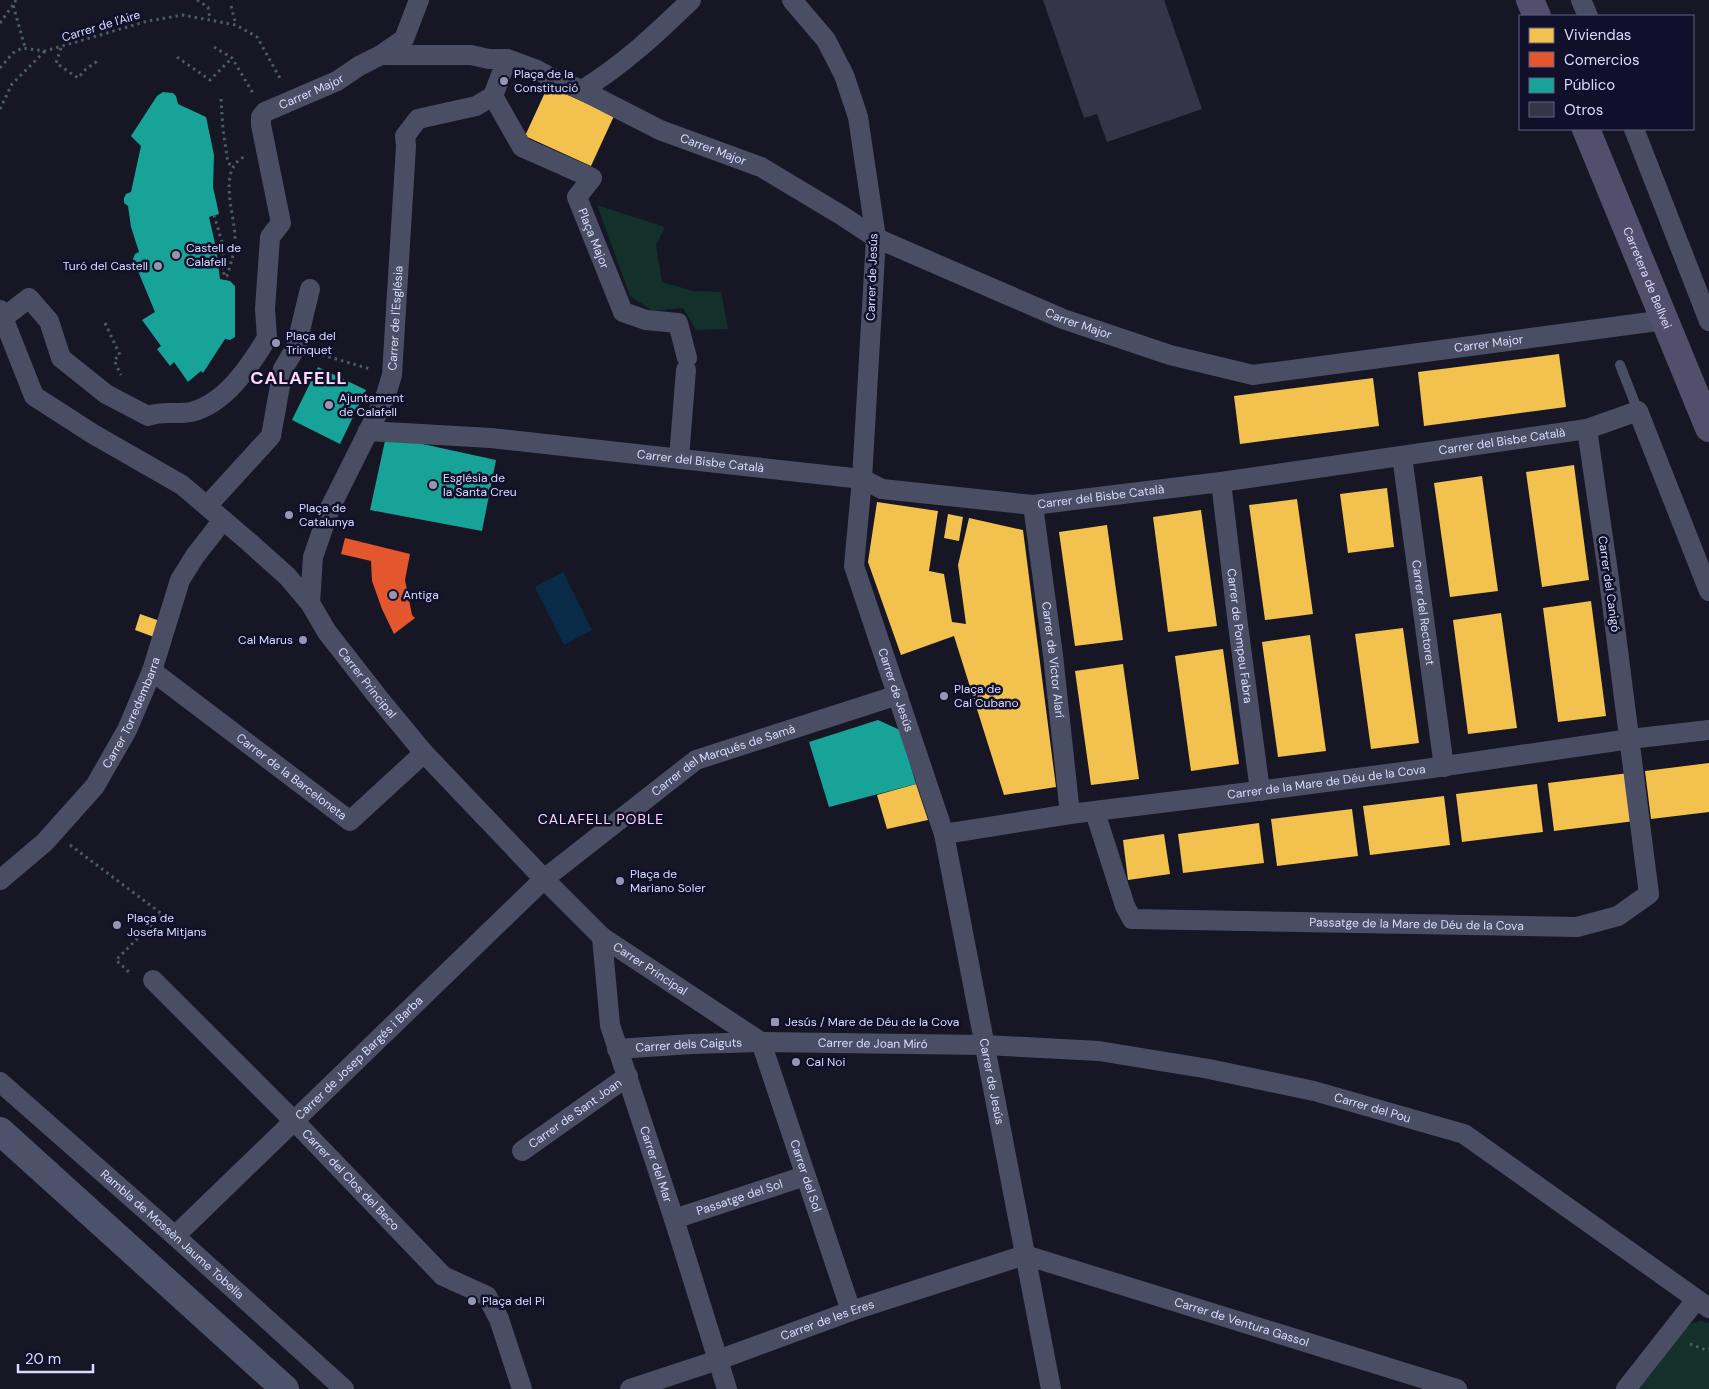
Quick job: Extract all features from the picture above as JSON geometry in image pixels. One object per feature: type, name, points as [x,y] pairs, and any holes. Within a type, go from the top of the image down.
[{"type":"main road","points":[[1530,0],[1537,15]]},
{"type":"main road","name":"Carretera de Bellvei","points":[[1586,130],[1709,428]]},
{"type":"street","points":[[382,54],[404,39],[419,0]]},
{"type":"street","points":[[582,90],[608,75],[637,51],[691,0]]},
{"type":"street","name":"Carrer de Jesús","points":[[792,0],[826,40],[844,75],[858,117],[876,238],[862,479],[854,566],[944,834],[1051,1389]]},
{"type":"street","points":[[1581,0],[1588,15]]},
{"type":"street","name":"Carrer Major","points":[[265,147],[261,117],[265,112],[338,82],[359,66],[382,54],[471,55],[489,59],[507,59],[582,90],[660,130],[761,167],[876,238],[1063,320],[1170,355],[1254,375],[1665,320]]},
{"type":"street","points":[[493,96],[507,59]]},
{"type":"street","name":"Plaça Major","points":[[493,96],[522,147],[592,178],[577,196],[623,312],[646,320],[678,323],[687,364],[679,458]]},
{"type":"street","name":"Carrer de l'Església","points":[[310,604],[313,557],[330,508],[385,398],[392,375],[406,146],[405,136],[418,119],[476,106],[493,96]]},
{"type":"street","points":[[1634,130],[1709,321]]},
{"type":"street","points":[[2,314],[29,298],[49,321],[61,358],[106,394],[148,416],[158,412],[187,413],[203,409],[237,382],[267,338],[265,309],[270,237],[280,223],[265,147]]},
{"type":"street","points":[[208,506],[271,436],[283,369],[296,347],[310,290]]},
{"type":"street","name":"Carrer Principal","points":[[2,314],[34,396],[93,434],[182,485],[288,576],[310,604],[327,632],[424,753],[602,937],[761,1042]]},
{"type":"street","points":[[267,338],[296,347]]},
{"type":"street","points":[[1638,411],[1709,591]]},
{"type":"street","name":"Carrer del Bisbe Català","points":[[368,431],[491,438],[679,458],[862,479],[882,489],[1034,505],[1221,482],[1587,429],[1638,411]]},
{"type":"street","name":"Carrer del Canigó","points":[[1587,429],[1630,739]]},
{"type":"street","name":"Carrer del Rectoret","points":[[1402,456],[1444,767]]},
{"type":"street","name":"Carrer de Pompeu Fabra","points":[[1221,482],[1260,791]]},
{"type":"street","name":"Carrer de Víctor Alarí","points":[[1034,505],[1053,655],[1070,814]]},
{"type":"street","name":"Carrer Torredembarra","points":[[0,880],[45,842],[95,786],[127,730],[152,671],[180,580],[195,556],[223,520]]},
{"type":"street","name":"Carrer de la Barceloneta","points":[[152,671],[350,821],[424,753]]},
{"type":"street","name":"Carrer del Marqués de Samà","points":[[544,879],[696,760],[898,695]]},
{"type":"street","name":"Carrer de la Mare de Déu de la Cova","points":[[944,834],[1070,814],[1444,767],[1630,739],[1709,730]]},
{"type":"street","name":"Passatge de la Mare de Déu de la Cova","points":[[1095,812],[1125,906],[1132,920],[1577,927],[1618,916],[1649,894],[1630,739]]},
{"type":"street","name":"Carrer de Josep Bargés i Barba","points":[[175,1236],[544,879]]},
{"type":"street","name":"Carrer del Mar","points":[[602,937],[610,1025],[674,1219],[727,1389]]},
{"type":"street","name":"Carrer del Clos del Beco","points":[[153,980],[294,1121],[443,1276],[487,1296],[500,1319],[522,1389]]},
{"type":"street","name":"Carrer de Joan Miró","points":[[761,1042],[985,1045]]},
{"type":"street","name":"Carrer dels Caiguts","points":[[618,1049],[761,1042]]},
{"type":"street","name":"Carrer del Sol","points":[[761,1042],[851,1311]]},
{"type":"street","name":"Carrer del Pou","points":[[985,1045],[1099,1051],[1209,1069],[1314,1090],[1464,1134],[1703,1304]]},
{"type":"street","name":"Carrer de Sant Joan","points":[[522,1152],[628,1076]]},
{"type":"street","name":"Rambla de Mossèn Jaume Tobella","points":[[0,1082],[175,1236],[344,1389]]},
{"type":"street","points":[[0,1131],[285,1389]]},
{"type":"street","name":"Passatge del Sol","points":[[674,1219],[805,1176]]},
{"type":"street","name":"Carrer de les Eres","points":[[630,1389],[718,1360],[851,1311],[1026,1255]]},
{"type":"street","name":"Carrer de Ventura Gassol","points":[[1026,1255],[1457,1389]]},
{"type":"street","points":[[1626,1389],[1703,1304]]},
{"type":"lane","points":[[1620,365],[1638,411]]},
{"type":"path","points":[[0,22],[16,0]]},
{"type":"path","points":[[197,0],[208,7],[210,19]]},
{"type":"path","points":[[0,68],[13,53],[25,47],[14,5]]},
{"type":"path","points":[[231,6],[236,25]]},
{"type":"path","name":"Carrer de l'Aire","points":[[25,47],[45,51],[148,21],[183,15],[210,19],[236,25],[258,37],[293,101]]},
{"type":"path","points":[[61,47],[56,63],[78,78],[86,69],[99,60]]},
{"type":"path","points":[[214,47],[232,58],[254,94]]},
{"type":"path","points":[[0,109],[12,84],[45,51]]},
{"type":"path","points":[[177,57],[210,80],[232,58]]},
{"type":"path","points":[[221,99],[228,163],[234,167]]},
{"type":"path","points":[[214,215],[222,242],[225,277],[228,276],[235,237],[229,186],[234,167],[240,159],[265,147]]},
{"type":"path","points":[[105,323],[120,355],[114,360],[124,380]]},
{"type":"path","points":[[296,347],[392,375]]},
{"type":"path","points":[[54,832],[162,914],[116,960],[131,974]]},
{"type":"path","points":[[1686,1341],[1693,1346],[1706,1350],[1709,1349]]},
{"type":"green space","points":[[597,205],[665,227],[656,245],[662,282],[693,291],[721,292],[728,329],[696,330],[683,308],[653,311],[630,296]]},
{"type":"green space","points":[[1701,1321],[1709,1323],[1709,1389],[1638,1389],[1686,1328],[1692,1323]]},
{"type":"water","points":[[563,572],[592,630],[564,645],[535,587]]},
{"type":"building: Viviendas","points":[[548,86],[614,116],[591,166],[525,136]]},
{"type":"building: Viviendas","points":[[1559,354],[1566,407],[1424,426],[1418,372]]},
{"type":"building: Viviendas","points":[[1373,378],[1379,426],[1240,444],[1234,396]]},
{"type":"building: Viviendas","points":[[1574,465],[1589,580],[1542,587],[1526,472]]},
{"type":"building: Viviendas","points":[[1482,476],[1498,591],[1450,597],[1434,483]]},
{"type":"building: Viviendas","points":[[1387,488],[1394,547],[1348,553],[1340,494]]},
{"type":"building: Viviendas","points":[[1297,499],[1313,614],[1265,620],[1249,505]]},
{"type":"building: Viviendas","points":[[877,502],[938,511],[929,571],[944,574],[952,622],[966,624],[958,565],[969,518],[1023,530],[1056,787],[1004,795],[954,636],[901,655],[868,562]]},
{"type":"building: Viviendas","points":[[1201,510],[1217,626],[1168,632],[1153,517]]},
{"type":"building: Viviendas","points":[[948,514],[963,517],[959,541],[944,538]]},
{"type":"building: Viviendas","points":[[1107,525],[1123,640],[1075,646],[1059,532]]},
{"type":"building: Viviendas","points":[[1591,601],[1606,716],[1558,722],[1543,608]]},
{"type":"building: Viviendas","points":[[1501,613],[1517,728],[1468,734],[1453,620]]},
{"type":"building: Viviendas","points":[[140,614],[160,621],[154,637],[135,630]]},
{"type":"building: Viviendas","points":[[1403,628],[1419,743],[1371,749],[1355,634]]},
{"type":"building: Viviendas","points":[[1310,635],[1326,751],[1278,757],[1262,642]]},
{"type":"building: Viviendas","points":[[1223,649],[1239,764],[1191,771],[1175,656]]},
{"type":"building: Viviendas","points":[[1123,664],[1139,779],[1091,785],[1075,671]]},
{"type":"building: Viviendas","points":[[1709,763],[1709,812],[1651,819],[1645,771]]},
{"type":"building: Viviendas","points":[[1629,773],[1635,821],[1554,831],[1548,783]]},
{"type":"building: Viviendas","points":[[916,784],[928,820],[887,829],[877,795]]},
{"type":"building: Viviendas","points":[[1537,784],[1543,832],[1462,842],[1456,794]]},
{"type":"building: Viviendas","points":[[1444,796],[1450,845],[1370,855],[1363,806]]},
{"type":"building: Viviendas","points":[[1352,809],[1358,856],[1277,866],[1271,819]]},
{"type":"building: Viviendas","points":[[1259,823],[1264,863],[1183,873],[1178,834]]},
{"type":"building: Viviendas","points":[[1164,834],[1170,874],[1128,880],[1123,840]]},
{"type":"building: Comercios","name":"Antiga","points":[[345,538],[410,554],[405,580],[412,615],[415,618],[394,634],[372,581],[371,561],[341,554]]},
{"type":"building: Público","name":"Castell de Calafell","points":[[163,92],[173,93],[178,104],[206,117],[214,155],[213,187],[219,214],[209,217],[220,279],[230,281],[235,286],[235,337],[230,340],[225,339],[203,373],[201,371],[188,382],[174,362],[170,366],[157,349],[161,346],[142,320],[155,312],[133,259],[135,254],[139,252],[131,227],[128,206],[124,203],[126,194],[131,192],[141,146],[131,136],[157,96]]},
{"type":"building: Público","name":"Ajuntament de Calafell","points":[[318,367],[366,390],[340,444],[292,420]]},
{"type":"building: Público","name":"Església de la Santa Creu","points":[[386,436],[496,460],[482,531],[370,510]]},
{"type":"building: Público","points":[[878,720],[900,730],[916,784],[829,807],[809,742]]},
{"type":"building: Otros","points":[[1043,0],[1164,0],[1202,109],[1107,142],[1097,114],[1084,118]]},
{"type":"place","name":"Plaça de la Constitució","points":[[504,81]]},
{"type":"place","name":"Castell de Calafell","points":[[176,255]]},
{"type":"place","name":"Turó del Castell","points":[[158,266]]},
{"type":"place","name":"Plaça del Trinquet","points":[[276,343]]},
{"type":"place","name":"Ajuntament de Calafell","points":[[329,405]]},
{"type":"place","name":"Església de la Santa Creu","points":[[433,485]]},
{"type":"place","name":"Plaça de Catalunya","points":[[289,515]]},
{"type":"place","name":"Antiga","points":[[393,595]]},
{"type":"place","name":"Cal Marus","points":[[303,640]]},
{"type":"place","name":"Plaça de Cal Cubano","points":[[944,696]]},
{"type":"place","name":"Plaça de Mariano Soler","points":[[620,881]]},
{"type":"place","name":"Plaça de Josefa Mitjans","points":[[117,925]]},
{"type":"place","name":"Jesús / Mare de Déu de la Cova","points":[[775,1022]]},
{"type":"place","name":"Cal Noi","points":[[796,1062]]},
{"type":"place","name":"Plaça del Pi","points":[[472,1301]]},
{"type":"district","name":"CALAFELL","points":[[299,378]]},
{"type":"district","name":"CALAFELL POBLE","points":[[601,819]]}]
